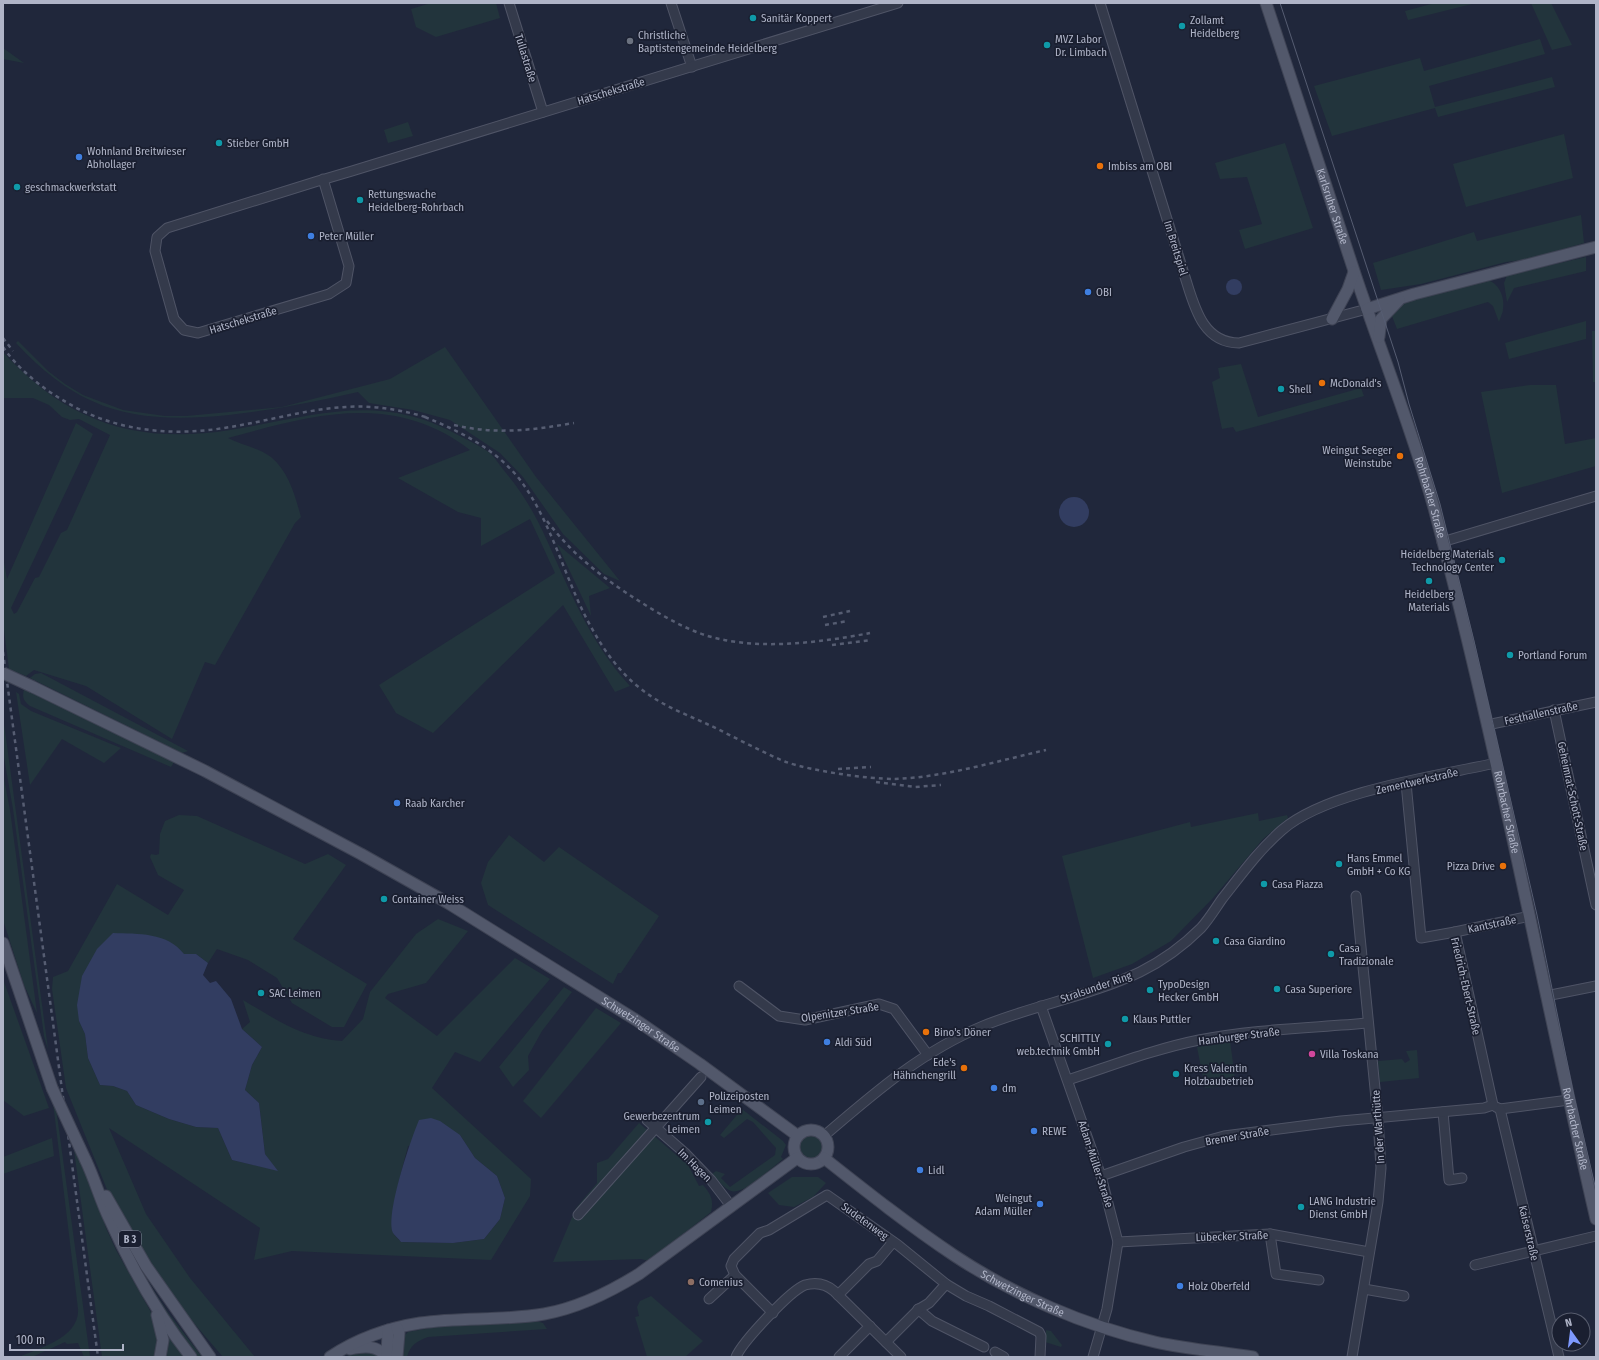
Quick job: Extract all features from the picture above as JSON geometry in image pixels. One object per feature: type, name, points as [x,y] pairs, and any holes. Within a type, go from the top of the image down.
[{"type":"main road","name":"Karlsruher Straße","points":[[1266,3],[1354,272],[1402,409]]},
{"type":"main road","points":[[1367,309],[1403,297],[1596,248]]},
{"type":"main road","points":[[1332,319],[1346,294],[1354,272]]},
{"type":"main road","points":[[1378,340],[1381,319],[1403,297]]},
{"type":"main road","name":"Rohrbacher Straße","points":[[1402,409],[1414,443],[1442,542],[1487,725],[1596,1219]]},
{"type":"main road","name":"Schwetzinger Straße","points":[[3,673],[239,789],[361,854],[478,922],[636,1020],[700,1064],[798,1136]]},
{"type":"main road","name":"B 3","points":[[3,943],[44,1068],[86,1161],[121,1245],[156,1308],[191,1357]]},
{"type":"main road","points":[[810,1130],[816,1131],[824,1136],[828,1146],[824,1158],[818,1163],[811,1165],[796,1158],[793,1148],[798,1136],[810,1130]]},
{"type":"main road","points":[[334,1355],[360,1340],[393,1329],[438,1321],[525,1317],[547,1314],[613,1290],[639,1274],[796,1158]]},
{"type":"main road","name":"Schwetzinger Straße","points":[[824,1158],[918,1231],[968,1264],[992,1279],[1052,1307],[1102,1326],[1156,1342],[1253,1357]]},
{"type":"main road","name":"B 3","points":[[92,1175],[106,1195],[146,1266],[210,1357]]},
{"type":"main road","points":[[156,1308],[163,1340],[160,1357]]},
{"type":"main road","points":[[387,1357],[393,1329]]},
{"type":"main road","points":[[393,1329],[399,1333],[397,1357]]},
{"type":"main road","points":[[334,1355],[367,1346],[382,1352],[387,1357]]},
{"type":"street","name":"Tullastraße","points":[[509,3],[542,112]]},
{"type":"street","points":[[671,3],[692,67]]},
{"type":"street","name":"Hatschekstraße","points":[[324,179],[349,266],[346,283],[329,294],[198,333],[184,330],[174,319],[155,251],[157,238],[167,228],[324,179],[898,3]]},
{"type":"street","name":"Im Breitspiel","points":[[1100,3],[1185,277],[1196,311],[1203,324],[1213,334],[1222,340],[1239,343],[1367,309]]},
{"type":"street","points":[[1442,542],[1596,496]]},
{"type":"street","name":"Festhallenstraße","points":[[1487,725],[1596,702]]},
{"type":"street","name":"Geheimrat-Schott-Straße","points":[[1554,710],[1596,905]]},
{"type":"street","name":"Zementwerkstraße","points":[[1339,800],[1406,782],[1496,763]]},
{"type":"street","name":"Friedrich-Ebert-Straße","points":[[1406,782],[1421,938],[1455,932],[1496,1107]]},
{"type":"street","name":"Stralsunder Ring","points":[[824,1136],[881,1087],[928,1055],[983,1026],[1093,990],[1140,972],[1169,955],[1201,928],[1245,870],[1283,829],[1309,813],[1339,800]]},
{"type":"street","name":"In der Warthütte","points":[[1352,1357],[1378,1202],[1381,1168],[1378,1119],[1356,896]]},
{"type":"street","name":"Kantstraße","points":[[1455,932],[1530,916]]},
{"type":"street","name":"Olpenitzer Straße","points":[[739,986],[779,1016],[793,1019],[804,1020],[879,1004],[887,1006],[894,1009],[928,1055]]},
{"type":"street","points":[[1546,996],[1596,986]]},
{"type":"street","name":"Adam-Müller-Straße","points":[[1041,1006],[1068,1080],[1100,1176],[1118,1242],[1102,1326],[1093,1357]]},
{"type":"street","name":"Hamburger Straße","points":[[1068,1080],[1164,1049],[1198,1040],[1222,1036],[1368,1023]]},
{"type":"street","points":[[578,1215],[701,1076]]},
{"type":"street","name":"Bremer Straße","points":[[1100,1176],[1184,1147],[1224,1136],[1341,1121],[1378,1119],[1569,1100]]},
{"type":"street","name":"Kaiserstraße","points":[[1496,1107],[1534,1251],[1559,1357]]},
{"type":"street","points":[[1442,1112],[1449,1180],[1462,1178]]},
{"type":"street","name":"Im Hagen","points":[[647,1120],[691,1159],[711,1180],[732,1206]]},
{"type":"street","name":"Sudetenweg","points":[[735,1275],[731,1268],[732,1261],[760,1233],[769,1230],[825,1195],[829,1196],[893,1242],[946,1284],[966,1296],[1039,1332],[1041,1336],[1040,1357]]},
{"type":"street","points":[[1270,1234],[1276,1274],[1318,1280]]},
{"type":"street","name":"Lübecker Straße","points":[[1118,1242],[1270,1234],[1369,1252]]},
{"type":"street","points":[[1475,1265],[1596,1236]]},
{"type":"street","points":[[838,1295],[869,1264],[877,1261],[893,1242]]},
{"type":"street","points":[[709,1299],[735,1275],[773,1313]]},
{"type":"street","points":[[736,1357],[746,1342],[773,1313],[797,1290],[809,1284],[825,1285],[838,1295],[901,1357]]},
{"type":"street","points":[[886,1342],[918,1309],[929,1303],[946,1284]]},
{"type":"street","points":[[1364,1289],[1404,1296]]},
{"type":"street","points":[[918,1309],[932,1321],[984,1347]]},
{"type":"street","points":[[839,1357],[870,1326]]},
{"type":"street","points":[[995,1352],[1004,1357]]},
{"type":"shaded area","points":[[431,3],[496,3],[500,18],[436,37],[416,27],[411,9]]},
{"type":"shaded area","points":[[1435,3],[1476,3],[1408,20],[1405,11]]},
{"type":"shaded area","points":[[1531,3],[1551,3],[1572,45],[1552,50]]},
{"type":"shaded area","points":[[1540,39],[1545,54],[1429,86],[1435,107],[1552,77],[1555,87],[1438,117],[1435,108],[1332,136],[1314,86],[1420,58],[1424,71]]},
{"type":"shaded area","points":[[3,48],[24,63],[3,59]]},
{"type":"shaded area","points":[[408,122],[413,136],[388,143],[384,130]]},
{"type":"shaded area","points":[[1564,134],[1573,178],[1466,207],[1453,164]]},
{"type":"shaded area","points":[[1285,143],[1313,228],[1245,249],[1239,230],[1262,224],[1247,177],[1220,179],[1215,163]]},
{"type":"shaded area","points":[[1581,215],[1584,243],[1529,259],[1506,262],[1421,284],[1381,290],[1373,263],[1474,232],[1477,241]]},
{"type":"shaded area","points":[[1586,257],[1586,271],[1514,288],[1507,302],[1504,283],[1507,275]]},
{"type":"shaded area","points":[[1487,280],[1498,287],[1502,295],[1503,311],[1499,322],[1493,306],[1488,302],[1397,329],[1390,311],[1404,303]]},
{"type":"shaded area","points":[[1586,321],[1586,339],[1509,359],[1505,343]]},
{"type":"shaded area","points":[[1592,331],[1596,331],[1596,382],[1593,382]]},
{"type":"shaded area","points":[[18,341],[48,371],[83,395],[123,410],[165,416],[186,416],[282,407],[390,379],[445,347],[536,477],[620,581],[604,574],[563,534],[523,477],[500,453],[450,420],[413,410],[369,403],[358,392],[262,411],[229,415],[166,417],[138,415],[112,409],[87,399],[64,385],[40,367],[16,343]]},
{"type":"shaded area","points":[[3,352],[27,376],[52,396],[78,411],[105,423],[134,430],[164,434],[196,434],[230,430],[317,414],[371,410],[399,413],[427,421],[474,443],[493,456],[524,497],[538,521],[576,604],[592,633],[609,660],[630,686],[615,692],[563,605],[433,733],[396,713],[379,685],[555,573],[530,519],[481,546],[481,518],[458,512],[398,478],[470,450],[441,432],[412,420],[382,414],[352,413],[322,416],[291,422],[228,438],[261,451],[277,463],[287,477],[301,517],[295,523],[215,665],[205,662],[172,739],[86,686],[34,670],[26,676],[9,669],[3,622],[3,556],[7,579],[76,423],[93,434],[11,608],[14,614],[17,612],[35,578],[39,577],[61,533],[67,530],[110,435],[79,419],[70,420],[62,417],[49,405],[33,398],[3,398]]},
{"type":"shaded area","points":[[1241,364],[1258,417],[1361,388],[1364,396],[1236,432],[1233,427],[1222,429],[1212,382],[1220,378],[1218,368]]},
{"type":"shaded area","points":[[1530,385],[1556,385],[1565,444],[1596,438],[1596,466],[1502,493],[1481,392]]},
{"type":"shaded area","points":[[557,544],[610,588],[589,596],[591,616]]},
{"type":"shaded area","points":[[41,673],[188,751],[182,753],[30,678],[35,674]]},
{"type":"shaded area","points":[[24,689],[174,762],[171,767],[30,706],[24,698]]},
{"type":"shaded area","points":[[16,692],[19,694],[21,704],[31,711],[121,748],[104,763],[62,739],[30,785]]},
{"type":"shaded area","points":[[3,718],[48,1049],[44,1036],[13,809],[3,752]]},
{"type":"shaded area","points":[[3,774],[10,810],[37,1013],[24,985],[3,920]]},
{"type":"shaded area","points":[[1258,813],[1259,821],[1287,815],[1288,818],[1263,839],[1213,898],[1171,941],[1132,964],[1093,978],[1062,856],[1190,822],[1191,827]]},
{"type":"shaded area","points":[[179,815],[197,816],[305,864],[328,854],[346,865],[293,939],[367,984],[344,1027],[332,1027],[292,1003],[277,978],[248,960],[217,949],[208,963],[196,954],[184,954],[79,1021],[85,1034],[88,1058],[100,1085],[113,1086],[127,1091],[136,1105],[169,1119],[196,1127],[218,1128],[232,1160],[276,1170],[265,1154],[259,1103],[245,1090],[252,1065],[262,1047],[242,1029],[250,1022],[243,1000],[278,1021],[302,1032],[342,1041],[363,1019],[370,992],[416,934],[438,919],[468,931],[426,983],[388,994],[385,998],[437,1036],[515,958],[550,979],[480,1062],[455,1052],[432,1088],[531,1179],[530,1196],[491,1260],[292,1251],[254,1260],[260,1228],[109,1128],[146,1214],[190,1278],[255,1357],[223,1357],[174,1300],[149,1263],[108,1192],[66,1088],[52,989],[53,977],[68,971],[117,884],[168,915],[184,890],[158,875],[150,857],[151,854],[159,854],[160,834],[165,821]],"holes":[[[460,1135],[475,1158],[497,1176],[505,1198],[500,1219],[484,1239],[453,1243],[401,1242],[394,1235],[392,1225],[394,1203],[408,1146]]]},
{"type":"shaded area","points":[[509,835],[544,862],[559,847],[659,916],[621,973],[618,973],[613,984],[488,905],[481,883],[488,862]]},
{"type":"shaded area","points":[[3,979],[49,1108],[24,1116],[3,1100]]},
{"type":"shaded area","points":[[564,987],[572,992],[542,1031],[528,1056],[529,1070],[513,1087],[499,1067]]},
{"type":"shaded area","points":[[596,1008],[621,1023],[541,1118],[523,1101]]},
{"type":"shaded area","points":[[1230,1041],[1236,1085],[1205,1088],[1197,1047]]},
{"type":"shaded area","points":[[1417,1050],[1419,1078],[1380,1082],[1378,1061],[1402,1059],[1405,1063],[1410,1060],[1406,1051]]},
{"type":"shaded area","points":[[51,1086],[54,1093],[90,1357],[84,1357],[78,1343],[67,1344],[65,1342],[32,1357],[19,1357],[57,1340],[73,1327],[77,1319],[78,1309]]},
{"type":"shaded area","points":[[742,1109],[786,1145],[781,1157],[783,1159],[750,1185],[743,1189],[731,1191],[723,1186],[712,1174],[716,1171],[725,1174],[721,1178],[730,1187],[775,1155],[776,1148],[753,1122],[747,1119],[724,1138],[720,1135]]},
{"type":"shaded area","points":[[639,1123],[688,1165],[699,1186],[703,1185],[710,1195],[712,1201],[711,1212],[649,1261],[641,1259],[553,1262],[576,1208],[597,1183],[597,1163],[608,1159]]},
{"type":"shaded area","points":[[811,1136],[819,1139],[822,1147],[819,1155],[811,1158],[803,1155],[800,1147],[803,1139]]},
{"type":"shaded area","points":[[52,1138],[54,1156],[3,1174],[3,1157]]},
{"type":"shaded area","points":[[74,1150],[95,1194],[106,1228],[116,1250],[159,1329],[156,1357],[102,1357]]},
{"type":"shaded area","points":[[792,1177],[818,1177],[826,1183],[813,1197],[794,1207],[779,1205],[768,1193]]},
{"type":"shaded area","points":[[140,1269],[167,1311],[202,1357],[195,1357],[163,1313]]},
{"type":"shaded area","points":[[651,1296],[703,1341],[685,1357],[647,1357],[635,1317],[639,1316],[637,1307],[640,1301]]},
{"type":"shaded area","points":[[533,1320],[543,1323],[547,1329],[428,1337],[414,1344],[407,1357],[401,1357],[402,1338],[408,1332],[441,1326]]},
{"type":"shaded area","points":[[163,1324],[186,1357],[164,1357]]},
{"type":"shaded area","points":[[1046,1330],[1051,1331],[1062,1345],[1061,1347],[1045,1342]]},
{"type":"shaded area","points":[[366,1350],[382,1357],[343,1357]]},
{"type":"water","points":[[1234,279],[1241,284],[1242,287],[1237,294],[1234,295],[1227,290],[1226,287],[1231,280]]},
{"type":"water","points":[[1074,497],[1085,501],[1089,512],[1085,523],[1074,527],[1063,523],[1059,512],[1063,501]]},
{"type":"water","points":[[113,933],[142,934],[161,938],[177,947],[184,954],[196,954],[208,963],[203,975],[210,983],[216,981],[231,999],[242,1029],[262,1047],[252,1065],[245,1090],[259,1103],[265,1154],[278,1171],[232,1160],[218,1128],[196,1127],[169,1119],[136,1105],[127,1091],[113,1086],[100,1085],[88,1058],[85,1034],[79,1021],[77,1005],[82,976],[97,949]]},
{"type":"water","points":[[431,1118],[440,1121],[460,1135],[475,1158],[497,1176],[505,1198],[500,1219],[484,1239],[453,1243],[401,1242],[393,1233],[391,1223],[396,1194],[410,1143],[419,1120]]},
{"type":"tram line","points":[[1280,3],[1398,362],[1409,404],[1440,504],[1474,641],[1537,915],[1574,1096],[1596,1190]]},
{"type":"railway","points":[[3,338],[13,351]]},
{"type":"railway","points":[[3,347],[16,363],[32,378],[66,402],[105,420],[146,430],[188,432],[209,430],[317,410],[346,407],[388,409],[429,418]]},
{"type":"railway","points":[[425,417],[462,434],[486,448],[517,476],[539,510],[572,588],[600,643],[612,660],[633,682],[649,695],[665,704],[786,762],[855,776],[883,779],[914,778],[971,768],[1046,750]]},
{"type":"railway","points":[[454,425],[500,431],[544,428],[574,423]]},
{"type":"railway","points":[[547,521],[583,560],[603,576],[625,592],[661,614],[699,633],[719,639],[762,644],[784,644],[829,640],[870,633]]},
{"type":"railway","points":[[823,617],[850,611]]},
{"type":"railway","points":[[825,625],[848,621]]},
{"type":"railway","points":[[832,645],[871,640]]},
{"type":"railway","points":[[3,652],[98,1357]]},
{"type":"railway","points":[[838,769],[871,767]]},
{"type":"railway","points":[[876,782],[915,787],[941,785]]},
{"type":"place","name":"Sanitär Koppert","points":[[753,18]]},
{"type":"place","name":"Zollamt Heidelberg","points":[[1182,26]]},
{"type":"place","name":"Christliche Baptistengemeinde Heidelberg","points":[[630,41]]},
{"type":"place","name":"MVZ Labor Dr. Limbach","points":[[1047,45]]},
{"type":"place","name":"Stieber GmbH","points":[[219,143]]},
{"type":"place","name":"Wohnland Breitwieser Abhollager","points":[[79,157]]},
{"type":"place","name":"Imbiss am OBI","points":[[1100,166]]},
{"type":"place","name":"geschmackwerkstatt","points":[[17,187]]},
{"type":"place","name":"Rettungswache Heidelberg-Rohrbach","points":[[360,200]]},
{"type":"place","name":"Peter Müller","points":[[311,236]]},
{"type":"place","name":"OBI","points":[[1088,292]]},
{"type":"place","name":"McDonald's","points":[[1322,383]]},
{"type":"place","name":"Shell","points":[[1281,389]]},
{"type":"place","name":"Weingut Seeger Weinstube","points":[[1400,456]]},
{"type":"place","name":"Heidelberg Materials Technology Center","points":[[1502,560]]},
{"type":"place","name":"Heidelberg Materials","points":[[1429,581]]},
{"type":"place","name":"Portland Forum","points":[[1510,655]]},
{"type":"place","name":"Raab Karcher","points":[[397,803]]},
{"type":"place","name":"Hans Emmel GmbH + Co KG","points":[[1339,864]]},
{"type":"place","name":"Pizza Drive","points":[[1503,866]]},
{"type":"place","name":"Casa Piazza","points":[[1264,884]]},
{"type":"place","name":"Container Weiss","points":[[384,899]]},
{"type":"place","name":"Casa Giardino","points":[[1216,941]]},
{"type":"place","name":"Casa Tradizionale","points":[[1331,954]]},
{"type":"place","name":"Casa Superiore","points":[[1277,989]]},
{"type":"place","name":"TypoDesign Hecker GmbH","points":[[1150,990]]},
{"type":"place","name":"SAC Leimen","points":[[261,993]]},
{"type":"place","name":"Klaus Puttler","points":[[1125,1019]]},
{"type":"place","name":"Bino's Döner","points":[[926,1032]]},
{"type":"place","name":"Aldi Süd","points":[[827,1042]]},
{"type":"place","name":"SCHITTLY web.technik GmbH","points":[[1108,1044]]},
{"type":"place","name":"Villa Toskana","points":[[1312,1054]]},
{"type":"place","name":"Ede's Hähnchengrill","points":[[964,1068]]},
{"type":"place","name":"Kress Valentin Holzbaubetrieb","points":[[1176,1074]]},
{"type":"place","name":"dm","points":[[994,1088]]},
{"type":"place","name":"Polizeiposten Leimen","points":[[701,1102]]},
{"type":"place","name":"Gewerbezentrum Leimen","points":[[708,1122]]},
{"type":"place","name":"REWE","points":[[1034,1131]]},
{"type":"place","name":"Lidl","points":[[920,1170]]},
{"type":"place","name":"Weingut Adam Müller","points":[[1040,1204]]},
{"type":"place","name":"LANG Industrie Dienst GmbH","points":[[1301,1207]]},
{"type":"place","name":"Comenius","points":[[691,1282]]},
{"type":"place","name":"Holz Oberfeld","points":[[1180,1286]]}]
